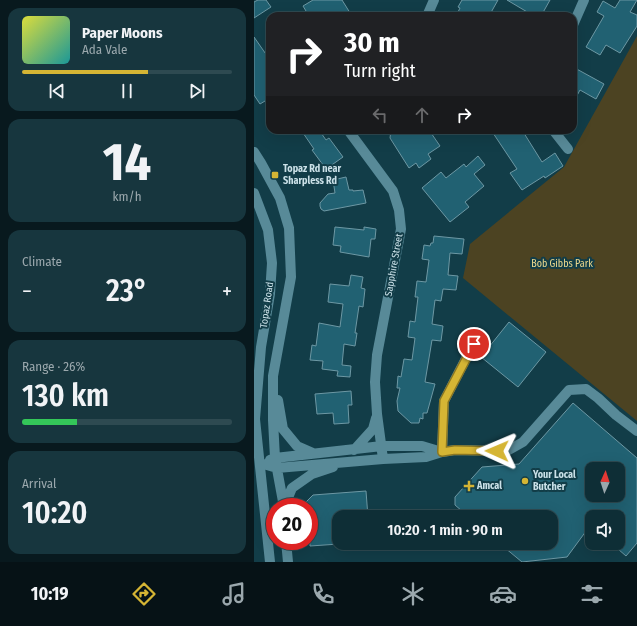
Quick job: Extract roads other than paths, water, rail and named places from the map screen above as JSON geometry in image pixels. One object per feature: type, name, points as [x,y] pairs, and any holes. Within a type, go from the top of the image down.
[{"type":"street","points":[[429,12],[434,0]]},
{"type":"street","points":[[577,16],[584,0]]},
{"type":"street","name":"Sapphire Street","points":[[351,134],[393,191],[399,210],[401,229],[377,355],[375,382],[377,414],[383,459]]},
{"type":"street","points":[[556,134],[568,149]]},
{"type":"street","name":"Topaz Road","points":[[254,152],[280,198],[289,228],[291,277],[274,376],[273,420],[275,458],[282,498]]},
{"type":"street","name":"Topaz Road","points":[[254,193],[268,230],[272,263],[270,294],[261,347],[256,398],[256,419],[270,562]]},
{"type":"street","points":[[442,452],[444,401],[474,344]]},
{"type":"street","name":"Topaz Road","points":[[274,376],[283,429],[297,446],[316,454]]},
{"type":"street","points":[[260,463],[277,468],[426,457],[455,450],[487,452],[507,451],[523,442],[569,390],[586,389],[637,431]]},
{"type":"street","name":"Sapphire Street","points":[[354,450],[373,429],[377,414]]},
{"type":"street","points":[[260,463],[275,458],[382,446],[422,446],[442,452]]},
{"type":"street","points":[[288,498],[292,488],[312,474],[346,463]]},
{"type":"street","points":[[287,550],[288,562]]},
{"type":"place","name":"Topaz Rd near Sharpless Rd","points":[[275,175]]},
{"type":"place","name":"Your Local Butcher","points":[[525,481]]},
{"type":"place","name":"Amcal","points":[[469,486]]},
{"type":"park label","name":"Bob Gibbs Park","points":[[562,264]]}]
